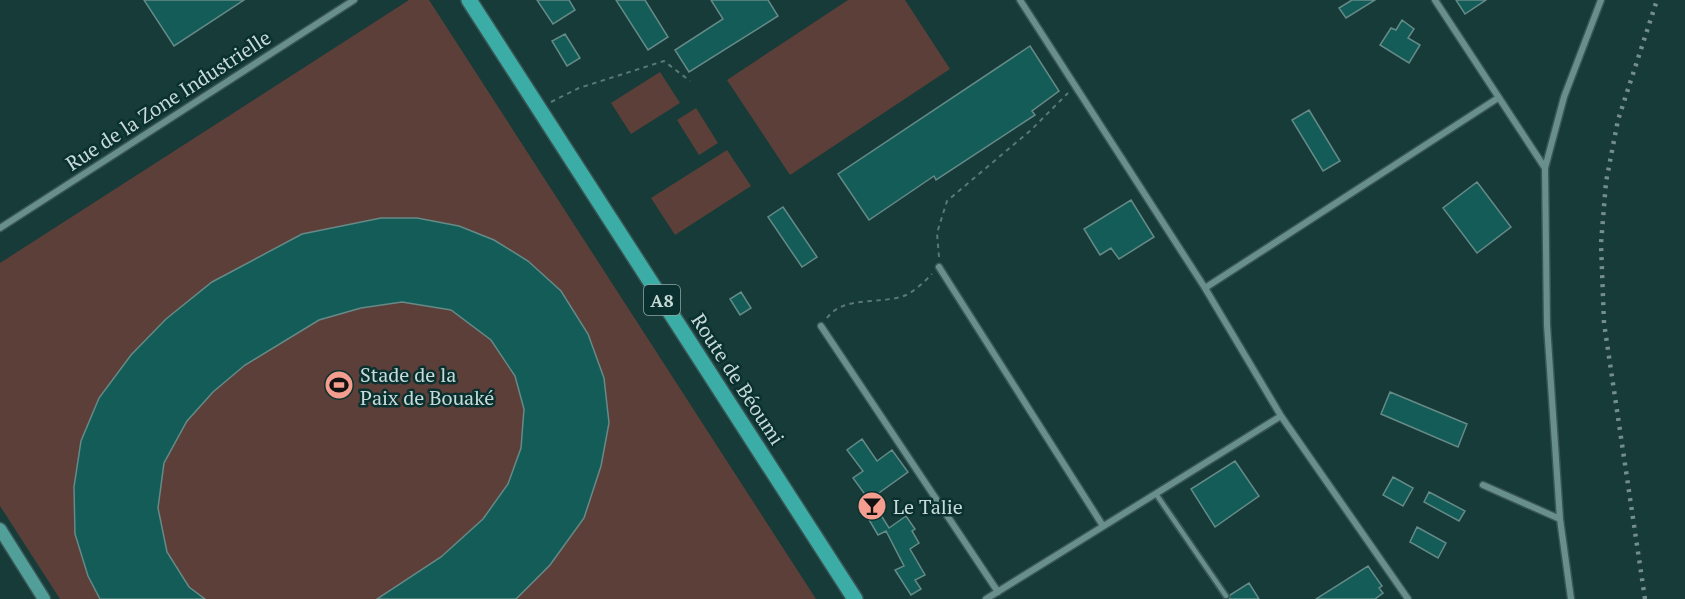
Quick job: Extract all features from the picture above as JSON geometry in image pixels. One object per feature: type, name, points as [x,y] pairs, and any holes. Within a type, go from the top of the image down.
[{"type":"main road","name":"Route de Béoumi","points":[[469,0],[855,599]]},
{"type":"street","name":"Rue de la Zone Industrielle","points":[[0,228],[354,0]]},
{"type":"street","points":[[1020,0],[1205,288],[1281,416],[1408,599]]},
{"type":"street","points":[[1435,0],[1545,168]]},
{"type":"street","points":[[1571,599],[1560,519],[1546,325],[1545,168],[1564,97],[1602,0]]},
{"type":"street","points":[[1205,288],[1498,98]]},
{"type":"street","points":[[939,267],[1103,526]]},
{"type":"street","points":[[821,326],[998,592]]},
{"type":"street","points":[[986,599],[1281,416]]},
{"type":"street","points":[[1483,485],[1560,519]]},
{"type":"street","points":[[1,534],[44,599]]},
{"type":"lane","points":[[1156,494],[1226,596]]},
{"type":"path","points":[[538,108],[579,88],[664,61],[690,81]]},
{"type":"path","points":[[821,326],[831,312],[857,303],[906,295],[939,267],[937,233],[947,201],[1031,130],[1074,87]]},
{"type":"shaded area","name":"Stade de la Paix de Bouaké","points":[[409,0],[429,0],[816,599],[60,599],[0,506],[0,263]]},
{"type":"shaded area","points":[[848,0],[905,0],[950,69],[790,175],[727,80]]},
{"type":"shaded area","points":[[660,72],[680,103],[631,134],[611,103]]},
{"type":"shaded area","points":[[696,108],[718,143],[699,155],[677,120]]},
{"type":"shaded area","points":[[727,150],[751,186],[675,235],[651,198]]},
{"type":"building","points":[[144,0],[244,0],[174,46]]},
{"type":"building","points":[[537,0],[569,0],[575,10],[553,24]]},
{"type":"building","points":[[616,0],[645,0],[668,37],[648,50]]},
{"type":"building","points":[[711,0],[768,0],[778,16],[689,72],[675,50],[723,19]]},
{"type":"building","points":[[1352,0],[1375,0],[1346,18],[1339,8]]},
{"type":"building","points":[[1456,0],[1486,0],[1465,14]]},
{"type":"building","points":[[1402,20],[1414,29],[1408,38],[1420,45],[1409,63],[1380,45],[1391,28],[1396,30]]},
{"type":"building","points":[[565,34],[580,58],[567,66],[552,41]]},
{"type":"building","points":[[1030,46],[1059,91],[1032,111],[1035,115],[936,180],[934,176],[869,220],[838,174]]},
{"type":"building","points":[[1309,110],[1340,161],[1323,171],[1292,120]]},
{"type":"building","points":[[1477,182],[1511,227],[1477,253],[1443,208]]},
{"type":"building","points":[[1131,200],[1154,237],[1119,259],[1111,248],[1100,255],[1084,229]]},
{"type":"building","points":[[783,207],[817,257],[802,267],[768,217]]},
{"type":"building","points":[[381,218],[417,218],[459,226],[494,240],[528,261],[561,291],[588,334],[604,378],[609,423],[601,466],[584,518],[550,565],[516,599],[377,599],[441,557],[483,519],[508,484],[521,448],[524,409],[515,376],[491,340],[451,310],[402,302],[361,308],[319,320],[245,365],[213,392],[187,421],[164,463],[158,508],[167,552],[189,587],[205,599],[100,599],[88,576],[75,534],[74,487],[81,441],[99,398],[131,355],[166,319],[212,282],[302,234]]},
{"type":"building","points":[[741,292],[751,308],[740,315],[730,299]]},
{"type":"building","points":[[1390,392],[1467,424],[1458,447],[1381,414]]},
{"type":"building","points":[[862,439],[877,461],[892,450],[908,472],[869,500],[853,478],[863,471],[847,450]]},
{"type":"building","points":[[1235,461],[1259,496],[1215,527],[1191,489]]},
{"type":"building","points":[[1393,477],[1413,488],[1403,506],[1383,495]]},
{"type":"building","points":[[1429,492],[1465,511],[1459,521],[1424,502]]},
{"type":"building","points":[[879,512],[889,528],[906,516],[915,529],[912,531],[919,543],[910,549],[925,575],[915,580],[921,589],[911,595],[895,570],[904,566],[886,531],[878,535],[868,518]]},
{"type":"building","points":[[1417,527],[1446,543],[1438,558],[1410,542]]},
{"type":"building","points":[[1368,566],[1382,586],[1379,588],[1383,593],[1375,599],[1316,599]]},
{"type":"building","points":[[1249,583],[1259,599],[1229,599],[1230,595]]},
{"type":"railway","points":[[1645,599],[1604,323],[1601,244],[1606,182],[1618,120],[1657,0]]},
{"type":"place","name":"Stade de la Paix de Bouaké","points":[[339,385]]},
{"type":"place","name":"Le Talie","points":[[872,506]]}]
